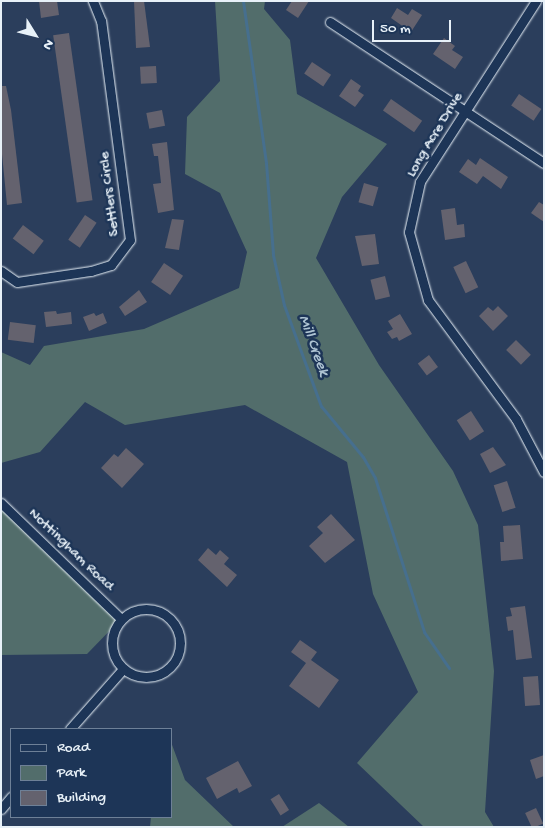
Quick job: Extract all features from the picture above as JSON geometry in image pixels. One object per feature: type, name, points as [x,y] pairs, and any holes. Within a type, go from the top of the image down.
[{"type":"street","name":"Settlers Circle","points":[[1,271],[17,282],[92,271],[111,265],[130,240],[101,21],[93,1]]},
{"type":"street","name":"Long Acre Drive","points":[[536,1],[420,182],[409,232],[428,300],[516,419],[544,472]]},
{"type":"street","points":[[330,22],[544,163]]},
{"type":"street","name":"Nottingham Road","points":[[1,503],[122,619]]},
{"type":"street","points":[[139,610],[159,611],[173,622],[180,640],[178,657],[166,671],[150,677],[137,677],[123,669],[114,655],[113,632],[122,619],[139,610]]},
{"type":"street","points":[[71,728],[123,669]]},
{"type":"street","points":[[1,809],[10,798]]},
{"type":"green space","points":[[215,1],[265,1],[264,9],[290,40],[297,94],[387,144],[342,197],[316,258],[379,365],[453,471],[478,525],[494,671],[485,812],[494,827],[424,827],[357,763],[418,692],[373,594],[347,462],[245,405],[125,425],[85,402],[40,452],[1,463],[1,352],[30,365],[44,346],[144,329],[239,288],[247,252],[220,193],[185,174],[187,117],[220,81]]},
{"type":"green space","points":[[1,503],[121,619],[87,654],[1,655]]},
{"type":"green space","points":[[172,745],[185,780],[234,827],[150,827],[151,818],[172,818]]},
{"type":"green space","points":[[319,803],[349,827],[282,827]]},
{"type":"building","points":[[39,1],[57,1],[59,15],[41,18]]},
{"type":"building","points":[[134,1],[144,1],[150,47],[136,48]]},
{"type":"building","points":[[292,1],[309,1],[298,18],[286,10]]},
{"type":"building","points":[[397,8],[408,15],[412,9],[422,15],[411,32],[391,18]]},
{"type":"building","points":[[69,33],[93,200],[77,203],[53,35]]},
{"type":"building","points":[[444,38],[455,46],[452,50],[463,57],[455,69],[433,54]]},
{"type":"building","points":[[312,62],[331,75],[323,86],[304,74]]},
{"type":"building","points":[[156,66],[157,83],[141,84],[140,67]]},
{"type":"building","points":[[351,79],[361,86],[358,91],[364,95],[355,107],[339,96]]},
{"type":"building","points":[[1,86],[6,86],[11,110],[22,203],[7,205],[1,144]]},
{"type":"building","points":[[519,94],[541,109],[534,121],[511,106]]},
{"type":"building","points":[[391,99],[422,121],[414,132],[383,110]]},
{"type":"building","points":[[162,110],[165,126],[149,129],[146,113]]},
{"type":"building","points":[[167,142],[174,210],[158,213],[153,184],[161,183],[158,156],[154,156],[152,144]]},
{"type":"building","points":[[480,158],[508,177],[501,189],[483,176],[477,184],[459,172],[468,159],[476,165]]},
{"type":"building","points":[[364,183],[378,187],[373,206],[358,202]]},
{"type":"building","points":[[539,202],[544,205],[544,222],[531,213]]},
{"type":"building","points":[[455,208],[457,225],[464,224],[465,237],[445,240],[441,210]]},
{"type":"building","points":[[85,215],[97,223],[80,248],[68,240]]},
{"type":"building","points":[[172,219],[184,220],[179,250],[165,248]]},
{"type":"building","points":[[23,225],[44,241],[34,254],[13,239]]},
{"type":"building","points":[[375,234],[379,264],[362,266],[355,236]]},
{"type":"building","points":[[466,261],[478,287],[466,293],[453,267]]},
{"type":"building","points":[[164,263],[183,276],[170,295],[151,282]]},
{"type":"building","points":[[385,276],[390,296],[376,300],[370,280]]},
{"type":"building","points":[[139,290],[147,302],[125,316],[119,307]]},
{"type":"building","points":[[498,306],[508,316],[493,331],[479,316],[488,307],[493,311]]},
{"type":"building","points":[[56,311],[57,314],[71,312],[72,324],[46,327],[44,312]]},
{"type":"building","points":[[94,313],[96,316],[103,313],[107,323],[89,331],[83,317]]},
{"type":"building","points":[[400,314],[412,334],[399,341],[397,337],[392,339],[387,332],[393,329],[388,321]]},
{"type":"building","points":[[10,322],[36,325],[34,343],[8,340]]},
{"type":"building","points":[[516,340],[531,355],[521,365],[506,350]]},
{"type":"building","points":[[429,355],[438,367],[427,375],[418,363]]},
{"type":"building","points":[[471,411],[484,431],[470,440],[457,420]]},
{"type":"building","points":[[493,447],[506,465],[490,473],[480,454]]},
{"type":"building","points":[[126,448],[144,464],[122,488],[101,468],[114,454],[118,457]]},
{"type":"building","points":[[507,481],[516,508],[502,512],[494,485]]},
{"type":"building","points":[[331,514],[355,540],[325,563],[309,546],[323,533],[317,527]]},
{"type":"building","points":[[520,525],[523,559],[501,561],[500,542],[504,542],[503,526]]},
{"type":"building","points":[[208,548],[216,555],[220,550],[229,558],[224,564],[237,575],[227,587],[198,560]]},
{"type":"building","points":[[525,606],[532,658],[516,660],[513,630],[508,631],[506,617],[512,616],[510,608]]},
{"type":"building","points":[[300,640],[317,652],[311,660],[339,680],[319,708],[289,686],[306,663],[291,652]]},
{"type":"building","points":[[538,676],[540,705],[525,706],[523,677]]},
{"type":"building","points":[[544,755],[544,776],[536,779],[530,760]]},
{"type":"building","points":[[238,761],[252,786],[239,793],[237,788],[217,799],[206,778]]},
{"type":"building","points":[[279,794],[289,810],[281,815],[271,799]]},
{"type":"building","points":[[536,808],[543,823],[532,827],[525,813]]},
{"type":"waterway","name":"Mill Creek","points":[[243,1],[266,163],[273,255],[284,305],[321,406],[363,457],[375,478],[424,632],[449,668]]}]
